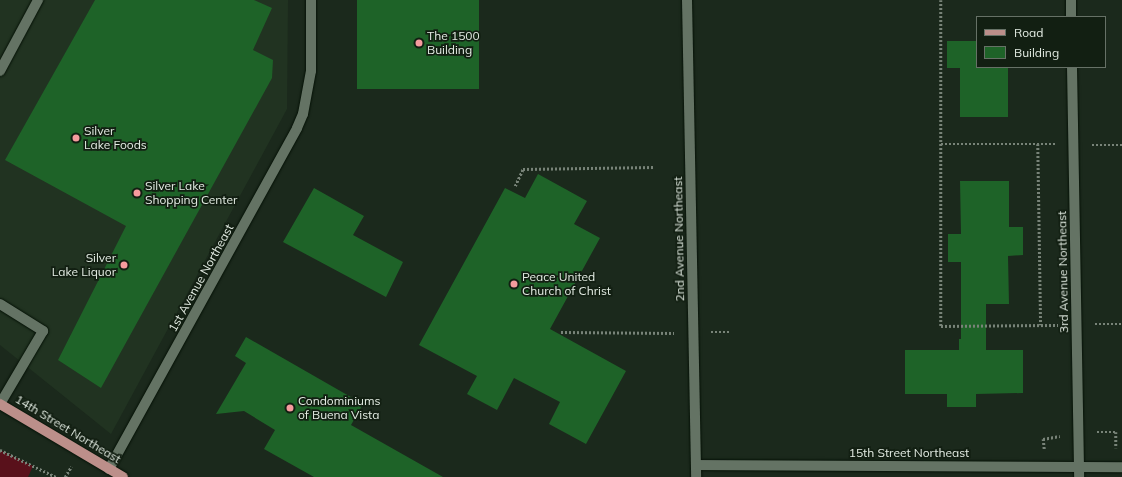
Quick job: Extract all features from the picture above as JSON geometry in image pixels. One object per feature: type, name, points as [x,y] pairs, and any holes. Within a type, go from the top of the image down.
[{"type":"main road","name":"14th Street Northeast","points":[[0,404],[123,477]]},
{"type":"street","points":[[0,71],[38,0]]},
{"type":"street","name":"1st Avenue Northeast","points":[[109,469],[298,128],[303,114],[311,71],[311,0]]},
{"type":"street","name":"2nd Avenue Northeast","points":[[687,0],[696,477]]},
{"type":"street","points":[[1071,0],[1071,16]]},
{"type":"street","name":"3rd Avenue Northeast","points":[[1072,68],[1079,472]]},
{"type":"street","points":[[0,304],[43,331],[0,404]]},
{"type":"street","name":"15th Street Northeast","points":[[696,464],[1079,472],[1122,467]]},
{"type":"path","points":[[941,0],[941,144],[941,326],[1042,325],[1038,144],[941,144]]},
{"type":"path","points":[[1112,145],[1122,145]]},
{"type":"path","points":[[515,186],[523,169],[655,167]]},
{"type":"path","points":[[1114,324],[1122,324]]},
{"type":"path","points":[[561,332],[658,333]]},
{"type":"path","points":[[0,450],[56,477]]},
{"type":"shaded area","points":[[0,0],[288,0],[287,109],[111,434],[0,345]]},
{"type":"shaded area","points":[[0,450],[33,466],[28,477],[0,477]]},
{"type":"building","name":"Silver Lake Shopping Center","points":[[95,0],[254,0],[272,8],[253,50],[273,60],[272,78],[101,388],[58,360],[126,226],[5,160]]},
{"type":"building","name":"The 1500 Building","points":[[357,0],[479,0],[479,89],[357,89]]},
{"type":"building","points":[[947,41],[976,41],[976,68],[1008,68],[1008,117],[960,117],[960,68],[947,68]]},
{"type":"building","name":"Peace United Church of Christ","points":[[538,174],[587,201],[574,224],[600,238],[550,329],[626,371],[586,444],[549,424],[560,402],[514,378],[497,410],[467,394],[477,376],[419,345],[505,188],[525,198]]},
{"type":"building","points":[[960,181],[1009,181],[1009,227],[1023,227],[1023,255],[1008,256],[1009,304],[986,304],[986,350],[1023,350],[1023,393],[976,394],[976,407],[947,407],[947,394],[905,394],[905,350],[959,350],[959,339],[961,339],[961,262],[948,262],[948,234],[961,234]]},
{"type":"building","points":[[314,188],[364,216],[353,235],[403,262],[386,297],[283,242]]},
{"type":"building","name":"Condominiums of Buena Vista","points":[[246,337],[363,404],[351,425],[443,477],[314,477],[264,449],[275,430],[244,411],[216,414],[246,363],[235,356]]},
{"type":"place","name":"The 1500 Building","points":[[419,43]]},
{"type":"place","name":"Silver Lake Foods","points":[[76,138]]},
{"type":"place","name":"Silver Lake Shopping Center","points":[[137,193]]},
{"type":"place","name":"Silver Lake Liquor","points":[[124,265]]},
{"type":"place","name":"Peace United Church of Christ","points":[[514,284]]},
{"type":"place","name":"Condominiums of Buena Vista","points":[[290,408]]}]
